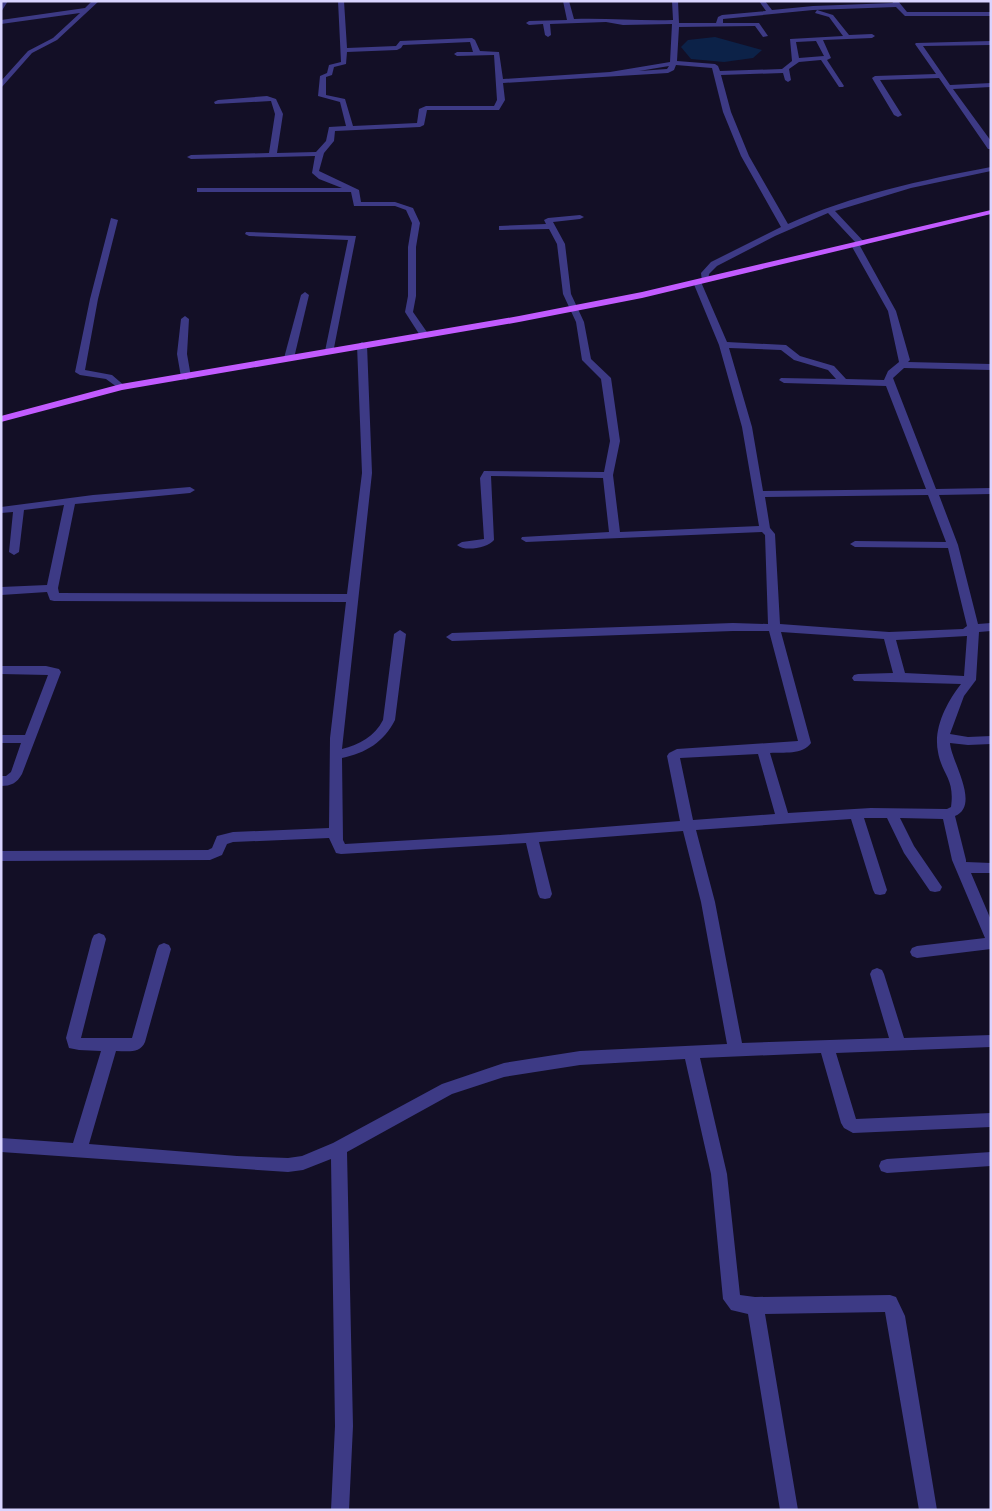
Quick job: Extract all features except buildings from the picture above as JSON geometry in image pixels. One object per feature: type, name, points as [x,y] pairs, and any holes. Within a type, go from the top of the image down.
[{"type":"main road","points":[[1,418],[121,387],[573,309],[858,245],[991,212]]},
{"type":"street","points":[[1,10],[5,1]]},
{"type":"street","points":[[1,86],[30,52],[55,39],[71,27],[85,10],[96,1]]},
{"type":"street","points":[[341,1],[343,64],[331,66],[330,74],[323,76],[322,96],[343,100],[350,129]]},
{"type":"street","points":[[566,1],[571,21]]},
{"type":"street","points":[[499,81],[668,71],[672,69],[673,63],[677,13],[675,1]]},
{"type":"street","points":[[762,1],[770,12]]},
{"type":"street","points":[[718,25],[722,17],[835,4],[896,3],[901,12],[907,14],[991,14]]},
{"type":"street","points":[[814,6],[817,12],[831,16],[847,36]]},
{"type":"street","points":[[1,22],[85,10]]},
{"type":"street","points":[[529,23],[571,21],[718,25],[757,24],[764,36]]},
{"type":"street","points":[[546,22],[548,35]]},
{"type":"street","points":[[796,60],[792,40],[872,36]]},
{"type":"street","points":[[788,80],[785,71],[786,67],[795,63],[796,60],[823,59],[828,57],[818,38]]},
{"type":"street","points":[[343,50],[400,48],[400,44],[417,42],[469,40],[474,41],[477,53]]},
{"type":"street","points":[[991,43],[918,43],[991,146]]},
{"type":"street","points":[[424,335],[409,312],[412,296],[412,247],[416,226],[415,216],[410,208],[402,205],[357,204],[357,194],[353,190],[316,174],[314,171],[319,154],[330,141],[331,130],[420,125],[423,109],[426,108],[494,108],[501,102],[497,52],[457,54]]},
{"type":"street","points":[[823,59],[841,86]]},
{"type":"street","points":[[673,63],[711,64],[715,66],[727,112],[745,156],[786,228]]},
{"type":"street","points":[[718,73],[785,71]]},
{"type":"street","points":[[898,115],[875,78],[941,76]]},
{"type":"street","points":[[950,87],[991,85]]},
{"type":"street","points":[[218,102],[267,98],[274,100],[279,114],[273,154]]},
{"type":"street","points":[[190,157],[319,154]]},
{"type":"street","points":[[736,1050],[708,902],[688,825],[674,754],[797,747],[805,743],[774,628],[770,534],[765,529],[746,427],[724,345],[701,281],[705,273],[714,264],[786,228],[830,210],[940,179],[991,169]]},
{"type":"street","points":[[200,190],[353,190]]},
{"type":"street","points":[[830,210],[858,245],[892,312],[904,360],[903,365]]},
{"type":"street","points":[[580,217],[549,219],[561,244],[567,294],[580,322],[587,360],[606,378],[615,441],[608,475],[615,536]]},
{"type":"street","points":[[114,220],[94,299],[80,369],[81,373],[109,377],[121,387]]},
{"type":"street","points":[[502,228],[552,226]]},
{"type":"street","points":[[249,234],[353,238],[330,351]]},
{"type":"street","points":[[290,358],[305,295]]},
{"type":"street","points":[[185,319],[182,354],[186,377]]},
{"type":"street","points":[[362,345],[367,473],[339,708],[336,754],[336,833],[338,846],[347,850],[783,818],[891,813],[948,814],[957,810],[959,794],[956,779],[944,753],[943,737],[944,728],[959,695],[970,680],[973,628],[961,569],[888,378],[890,372],[903,365],[991,367]]},
{"type":"street","points":[[724,345],[783,347],[797,358],[831,368],[845,382]]},
{"type":"street","points":[[784,380],[890,384]]},
{"type":"street","points":[[462,545],[485,543],[489,540],[485,478],[488,473],[608,475]]},
{"type":"street","points":[[1,510],[70,500],[190,490]]},
{"type":"street","points":[[759,494],[991,491]]},
{"type":"street","points":[[70,500],[52,588],[54,597],[352,598]]},
{"type":"street","points":[[14,552],[19,507]]},
{"type":"street","points":[[526,539],[765,529]]},
{"type":"street","points":[[854,544],[953,546]]},
{"type":"street","points":[[2,593],[52,588]]},
{"type":"street","points":[[452,637],[664,628],[774,628],[889,636],[964,633],[973,628],[991,627]]},
{"type":"street","points":[[336,754],[359,749],[386,728],[390,720],[400,634]]},
{"type":"street","points":[[889,636],[900,677]]},
{"type":"street","points":[[1,670],[46,670],[55,672],[31,738],[13,779],[1,781]]},
{"type":"street","points":[[858,678],[900,677],[970,680]]},
{"type":"street","points":[[943,737],[968,741],[991,740]]},
{"type":"street","points":[[1,740],[31,738]]},
{"type":"street","points":[[763,749],[783,818]]},
{"type":"street","points":[[891,813],[909,849],[935,887]]},
{"type":"street","points":[[856,814],[880,890]]},
{"type":"street","points":[[948,814],[962,868],[991,937]]},
{"type":"street","points":[[1,856],[210,855],[215,854],[222,840],[233,836],[336,833]]},
{"type":"street","points":[[532,837],[545,894]]},
{"type":"street","points":[[962,868],[991,868]]},
{"type":"street","points":[[99,939],[74,1042],[133,1044],[141,1038],[164,949]]},
{"type":"street","points":[[917,952],[991,943]]},
{"type":"street","points":[[877,974],[899,1045]]},
{"type":"street","points":[[1,1145],[237,1163],[303,1163],[339,1148],[447,1089],[496,1073],[543,1063],[580,1058],[736,1050],[991,1041]]},
{"type":"street","points":[[79,1150],[111,1044]]},
{"type":"street","points":[[827,1047],[849,1123],[853,1126],[991,1120]]},
{"type":"street","points":[[691,1053],[719,1174],[732,1299],[737,1304],[756,1306],[884,1303],[890,1303],[893,1306],[928,1510]]},
{"type":"street","points":[[339,1148],[344,1426],[340,1510]]},
{"type":"street","points":[[888,1166],[991,1159]]},
{"type":"street","points":[[756,1306],[790,1510]]},
{"type":"water","points":[[715,37],[762,50],[753,58],[724,62],[691,59],[681,47],[688,40]]}]
